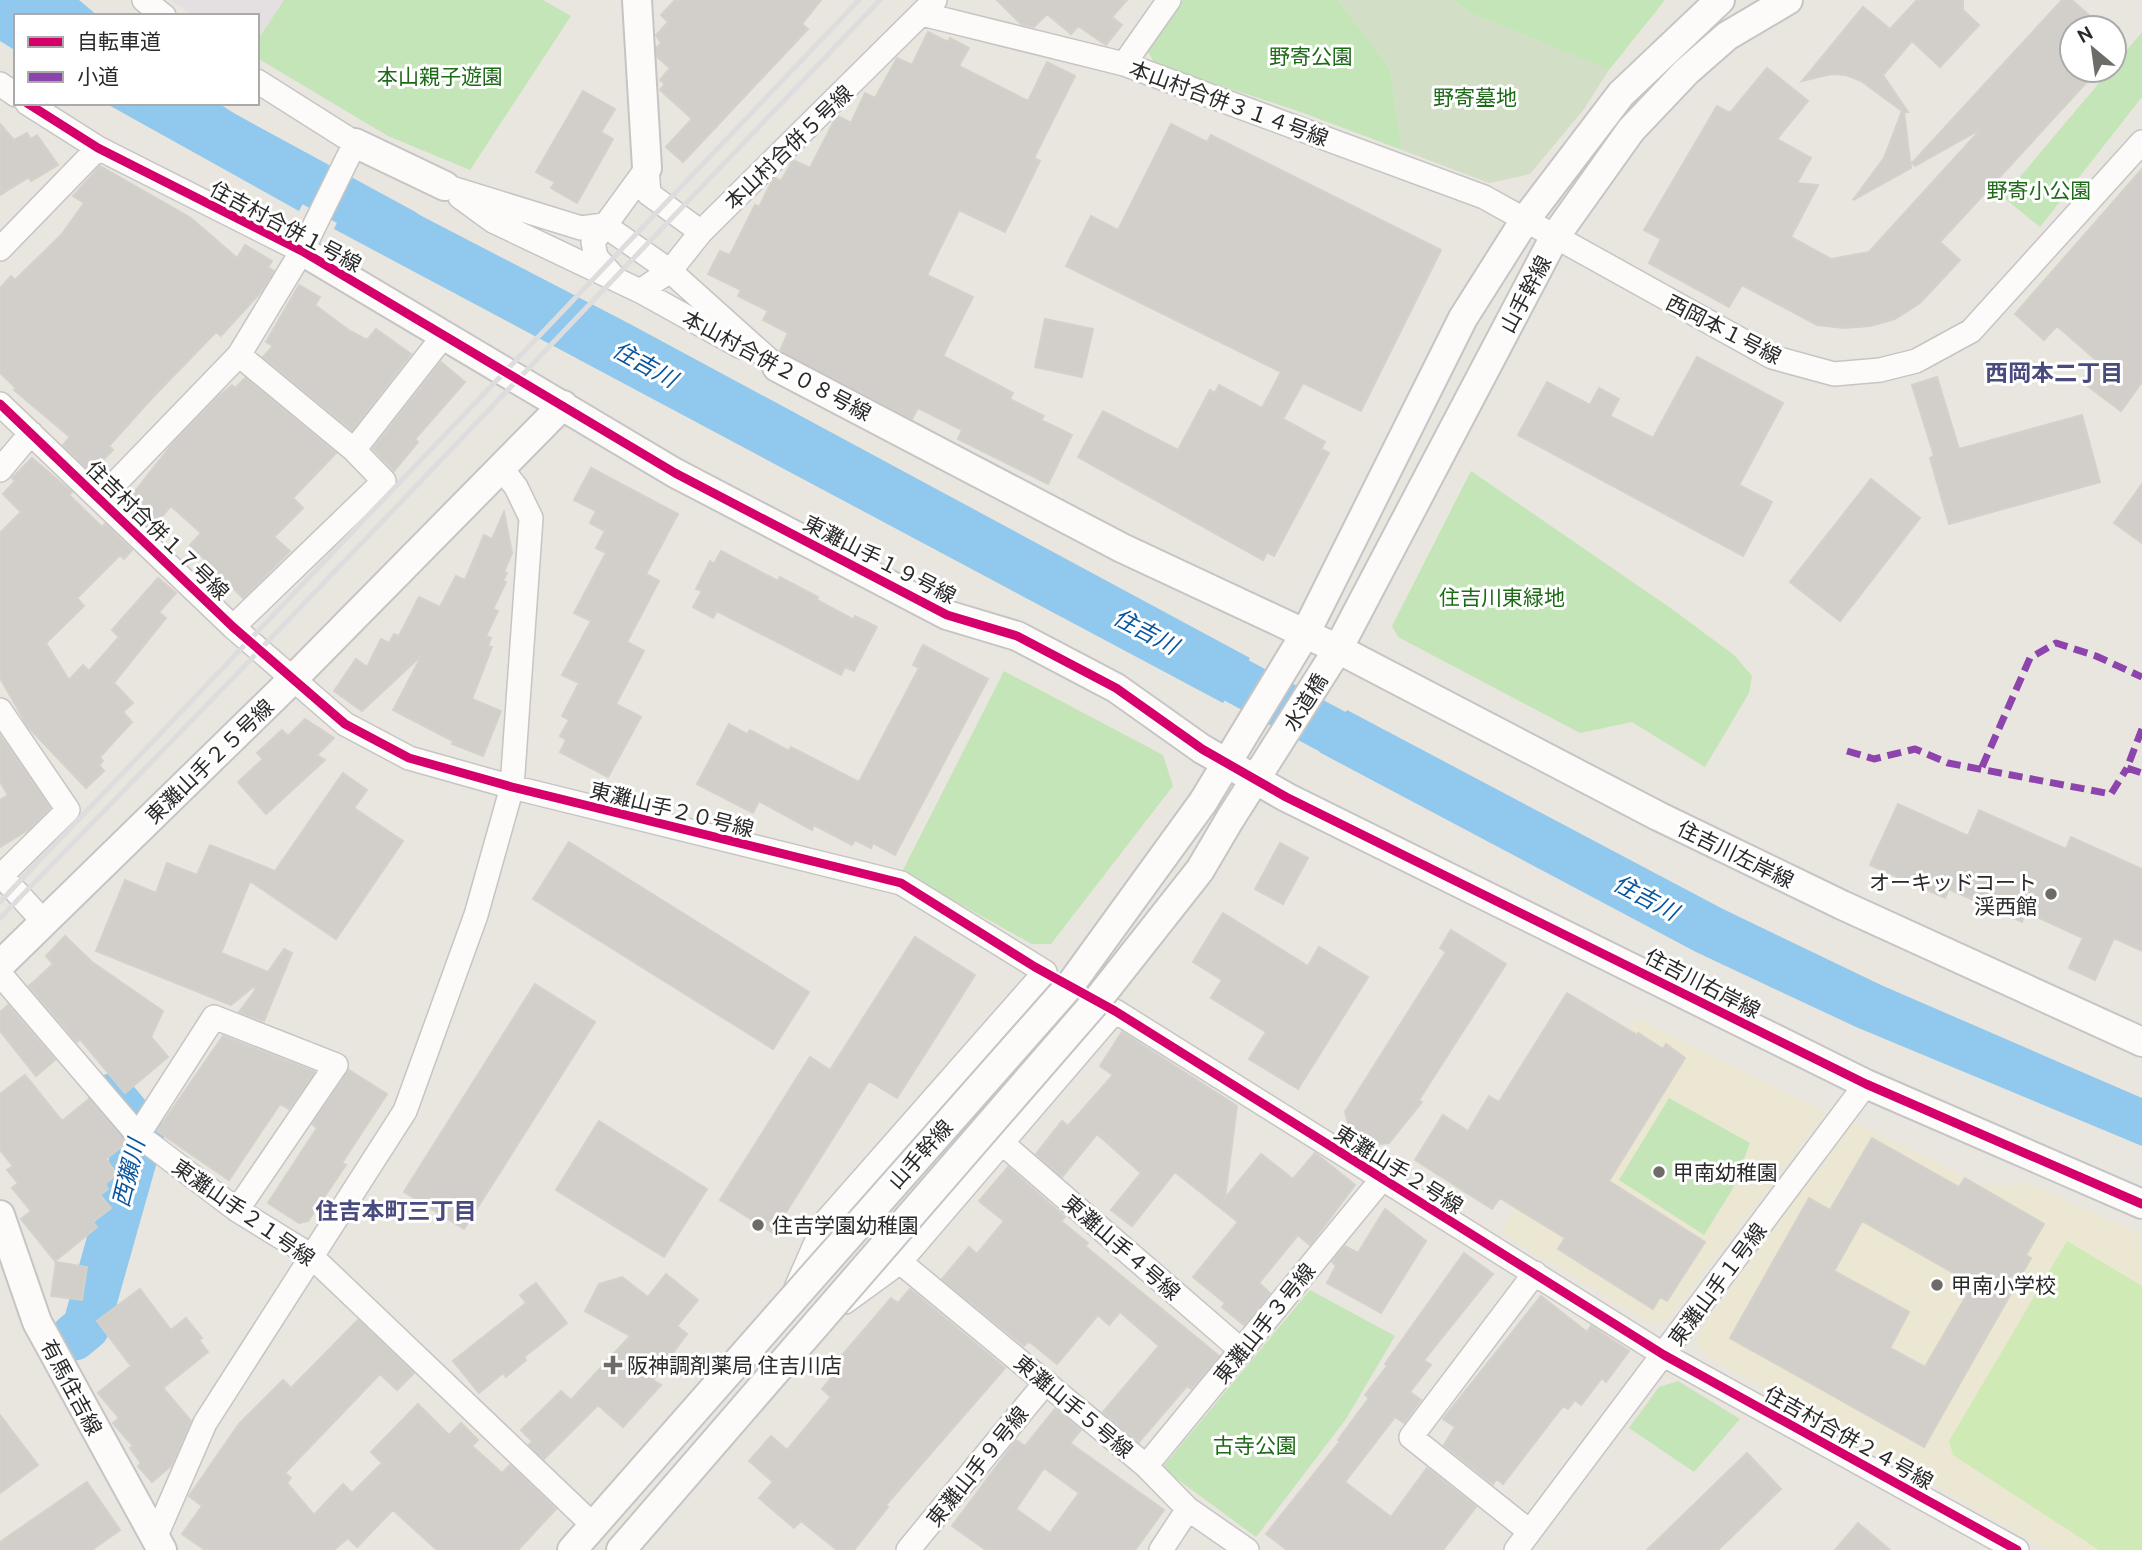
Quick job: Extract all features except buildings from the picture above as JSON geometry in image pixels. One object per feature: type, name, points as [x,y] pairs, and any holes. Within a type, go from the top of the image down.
[{"type":"street","points":[[144,0],[162,14]]},
{"type":"street","points":[[637,0],[649,194],[701,232]]},
{"type":"street","points":[[1124,64],[1169,0]]},
{"type":"street","name":"山手幹線","points":[[1305,634],[1463,318],[1525,220],[1621,94],[1720,0]]},
{"type":"street","name":"山手幹線","points":[[1338,649],[1555,238],[1631,130],[1686,72],[1727,36],[1788,0]]},
{"type":"street","name":"本山村合併３１４号線","points":[[929,7],[1124,64],[1484,197],[1525,220]]},
{"type":"street","name":"本山村合併５号線","points":[[629,287],[670,271],[701,232],[929,7]]},
{"type":"street","name":"本山村合併２０８号線","points":[[259,82],[352,149],[445,186],[493,221],[629,287],[1122,548],[1338,649]]},
{"type":"street","name":"住吉村合併１号線","points":[[30,105],[99,148],[304,246],[563,405]]},
{"type":"street","name":"西岡本１号線","points":[[1525,220],[1772,357],[1835,374],[1880,370],[1916,361],[1971,331],[2142,142]]},
{"type":"street","points":[[0,249],[99,148]]},
{"type":"street","points":[[101,498],[239,355],[304,246],[352,149]]},
{"type":"street","points":[[629,287],[596,257],[593,242],[647,168]]},
{"type":"street","points":[[445,186],[581,228],[604,225],[670,271],[778,367]]},
{"type":"street","points":[[354,450],[445,334]]},
{"type":"street","points":[[233,627],[384,481],[354,450],[239,355]]},
{"type":"street","name":"住吉村合併１７号線","points":[[0,404],[233,627],[293,679]]},
{"type":"street","name":"東灘山手２５号線","points":[[0,965],[293,679],[563,405]]},
{"type":"street","name":"東灘山手１９号線","points":[[563,405],[675,473],[947,615],[1017,636],[1116,688],[1202,749],[1255,779]]},
{"type":"street","points":[[0,470],[31,433]]},
{"type":"street","points":[[159,1544],[205,1423],[310,1255],[405,1111],[476,915],[512,787],[531,518],[516,487],[502,469]]},
{"type":"street","name":"水道橋","points":[[1244,738],[1305,634]]},
{"type":"street","name":"水道橋","points":[[1272,754],[1338,649]]},
{"type":"street","name":"住吉川左岸線","points":[[1338,649],[1751,862],[2142,1042]]},
{"type":"street","name":"東灘山手２０号線","points":[[293,679],[345,724],[408,758],[512,787],[901,883],[1045,972],[825,1222],[791,1301]]},
{"type":"street","points":[[0,710],[68,810],[1,875],[43,921]]},
{"type":"street","name":"山手幹線","points":[[572,1550],[1071,984],[1203,802],[1244,738]]},
{"type":"street","name":"山手幹線","points":[[621,1550],[1099,998],[1200,870],[1272,754]]},
{"type":"street","name":"住吉川右岸線","points":[[1255,779],[1866,1084],[2142,1204]]},
{"type":"street","name":"東灘山手２１号線","points":[[0,974],[138,1135],[237,1210],[310,1255],[593,1525]]},
{"type":"street","name":"東灘山手２号線","points":[[1002,1143],[1115,1011],[1664,1355]]},
{"type":"street","points":[[138,1135],[214,1017],[335,1065],[237,1210]]},
{"type":"street","name":"東灘山手１号線","points":[[1516,1550],[1866,1084]]},
{"type":"street","points":[[819,1321],[900,1262],[1002,1143]]},
{"type":"street","name":"東灘山手４号線","points":[[1002,1143],[1242,1351]]},
{"type":"street","name":"東灘山手３号線","points":[[1146,1466],[1382,1179]]},
{"type":"street","name":"有馬住吉線","points":[[0,1215],[37,1322],[159,1544]]},
{"type":"street","name":"東灘山手５号線","points":[[900,1262],[1146,1466],[1188,1509],[1247,1550]]},
{"type":"street","points":[[1529,1531],[1410,1437],[1535,1273]]},
{"type":"street","name":"住吉村合併２４号線","points":[[1664,1355],[2017,1550]]},
{"type":"street","name":"東灘山手９号線","points":[[908,1550],[1046,1382]]},
{"type":"street","points":[[1161,1550],[1188,1509]]},
{"type":"shaded area","points":[[171,0],[284,0],[259,38],[259,14],[191,14]]},
{"type":"shaded area","name":"甲南幼稚園","points":[[1635,1018],[1826,1112],[1667,1321],[1654,1326],[1500,1232]]},
{"type":"shaded area","name":"甲南小学校","points":[[1850,1121],[1985,1186],[2028,1184],[2142,1234],[2142,1550],[2048,1550],[1701,1353],[1696,1336]]},
{"type":"green space","name":"本山親子遊園","points":[[284,0],[543,0],[571,16],[470,170],[388,136],[259,59],[259,38]]},
{"type":"green space","name":"野寄公園","points":[[1183,0],[1338,0],[1390,68],[1402,150],[1298,111],[1155,64],[1147,50]]},
{"type":"green space","name":"野寄墓地","points":[[1338,0],[1453,0],[1472,14],[1609,70],[1584,109],[1530,174],[1489,183],[1402,150],[1390,68]]},
{"type":"green space","points":[[1453,0],[1665,0],[1609,70],[1472,14]]},
{"type":"green space","name":"野寄小公園","points":[[2142,32],[2142,97],[2040,227],[2003,197],[2098,84],[2128,84],[2128,48]]},
{"type":"green space","name":"住吉川東緑地","points":[[1471,471],[1669,607],[1734,655],[1752,676],[1749,693],[1705,767],[1632,722],[1580,733],[1398,637],[1392,626]]},
{"type":"green space","points":[[1004,671],[1163,755],[1173,786],[1051,944],[1032,944],[902,872]]},
{"type":"green space","points":[[1669,1098],[1750,1143],[1732,1190],[1704,1235],[1619,1180]]},
{"type":"green space","points":[[2067,1241],[2142,1286],[2142,1550],[2099,1550],[1953,1455],[1949,1441]]},
{"type":"green space","name":"古寺公園","points":[[1310,1290],[1395,1336],[1346,1419],[1256,1537],[1162,1468]]},
{"type":"green space","points":[[1678,1381],[1740,1419],[1694,1472],[1629,1428],[1659,1387]]},
{"type":"water","points":[[0,0],[79,0],[96,14],[14,14],[14,50],[0,41]]},
{"type":"water","points":[[109,105],[221,105],[285,146],[324,165],[299,211]]},
{"type":"water","points":[[356,182],[630,324],[1250,658],[1223,703],[334,229]]},
{"type":"water","points":[[1347,710],[1721,908],[1881,985],[2142,1098],[2142,1146],[1856,1027],[1696,952],[1319,752]]},
{"type":"waterway","name":"住吉川","points":[[170,105],[403,232]]},
{"type":"waterway","name":"住吉川","points":[[1180,650],[1389,762]]},
{"type":"waterway","name":"西獺川","points":[[74,1337],[86,1327],[141,1132],[112,1097]]},
{"type":"railway","points":[[0,902],[859,0]]},
{"type":"railway","points":[[0,918],[880,0]]},
{"type":"marked path","points":[[1982,767],[2030,658],[2056,643],[2096,656],[2142,677]]},
{"type":"marked path","points":[[2142,729],[2127,768],[2142,773]]},
{"type":"marked path","points":[[1847,751],[1874,759],[1915,749],[1948,763],[2111,794],[2127,768]]},
{"type":"cycle path","points":[[30,105],[98,148],[302,251],[675,473],[947,615],[1017,636],[1116,688],[1202,749],[1286,797],[1866,1084],[2142,1204]]},
{"type":"cycle path","points":[[0,404],[233,627],[345,724],[409,758],[512,787],[901,883],[1035,967],[1115,1011],[1664,1355],[2017,1550]]},
{"type":"place","name":"オーキッドコート 渓西館","points":[[2051,894]]},
{"type":"place","name":"甲南幼稚園","points":[[1659,1172]]},
{"type":"place","name":"住吉学園幼稚園","points":[[758,1225]]},
{"type":"place","name":"甲南小学校","points":[[1937,1285]]},
{"type":"place","name":"阪神調剤薬局 住吉川店","points":[[613,1365]]},
{"type":"district","name":"西岡本二丁目","points":[[2054,372]]},
{"type":"district","name":"住吉本町三丁目","points":[[396,1210]]}]
